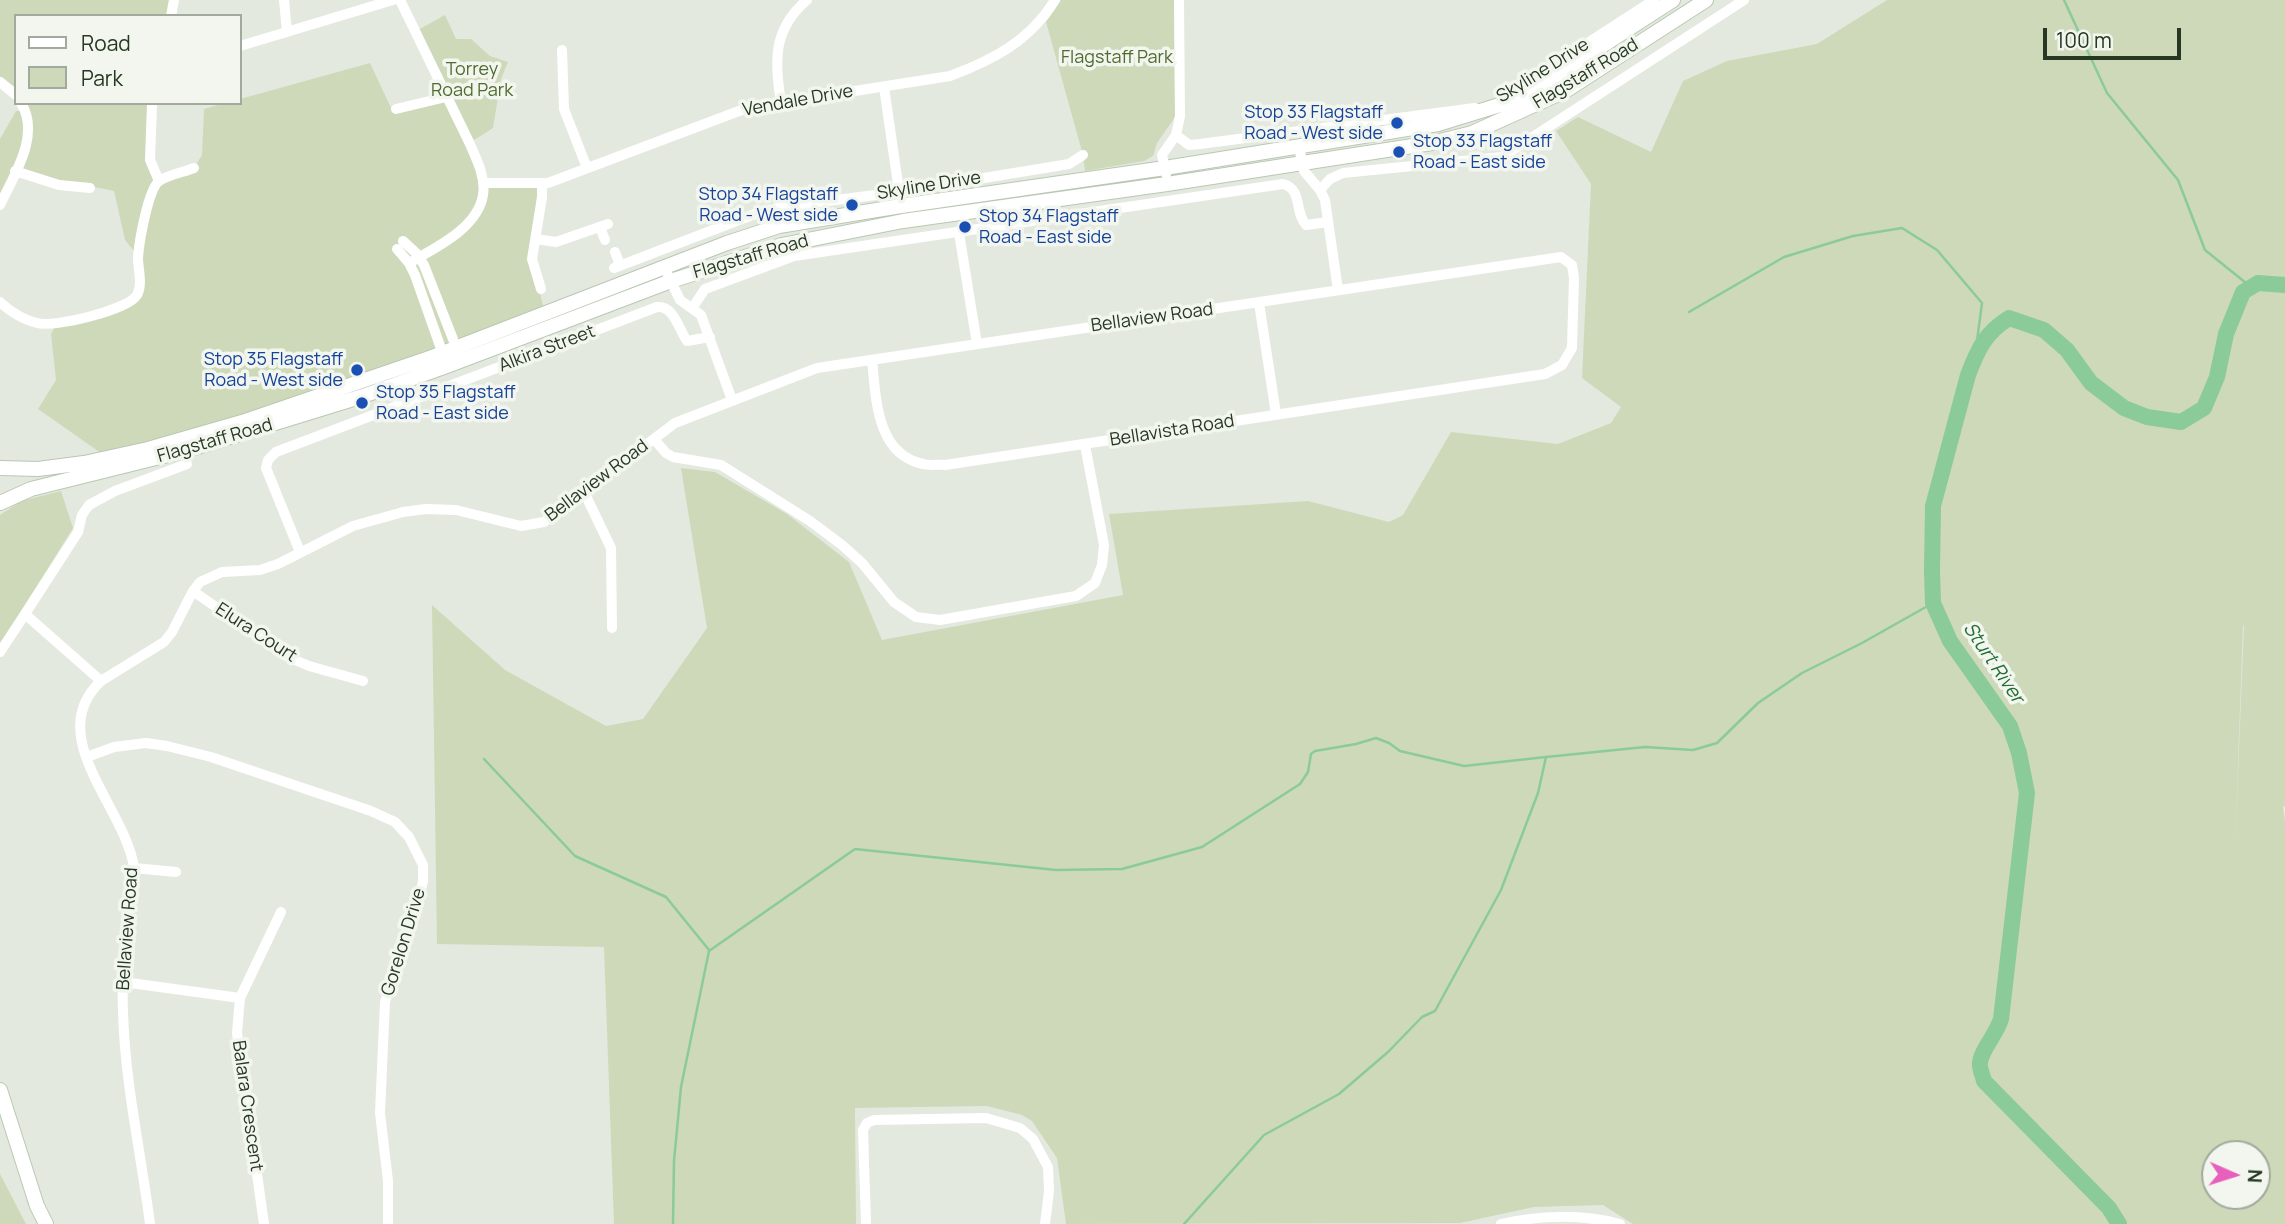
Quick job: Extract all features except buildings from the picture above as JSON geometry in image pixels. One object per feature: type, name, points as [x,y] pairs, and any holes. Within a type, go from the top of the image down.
[{"type":"main road","name":"Flagstaff Road","points":[[668,275],[727,243],[779,226],[900,199],[1165,168],[1438,124],[1529,93],[1673,0]]},
{"type":"main road","name":"Flagstaff Road","points":[[0,503],[31,489],[231,437],[668,275],[782,246],[902,221],[1167,184],[1432,143],[1472,134],[1565,91],[1706,0]]},
{"type":"main road","name":"Flagstaff Road","points":[[0,468],[61,467],[148,449],[452,357]]},
{"type":"main road","points":[[0,1090],[37,1206],[46,1224]]},
{"type":"street","points":[[284,0],[287,32]]},
{"type":"street","points":[[242,45],[393,0]]},
{"type":"street","points":[[400,0],[479,164],[483,183],[483,195],[477,211],[465,227],[409,263]]},
{"type":"street","points":[[781,102],[777,79],[777,51],[785,26],[796,9],[807,0]]},
{"type":"street","name":"Vendale Drive","points":[[483,183],[548,183],[747,108],[950,76],[998,56],[1017,44],[1035,28],[1055,0]]},
{"type":"street","points":[[1167,184],[1163,155],[1175,135],[1180,116],[1179,0]]},
{"type":"street","name":"Skyline Drive","points":[[1175,135],[1189,145],[1200,145],[1486,106],[1513,93],[1654,0]]},
{"type":"street","points":[[1320,190],[1330,179],[1343,173],[1502,157],[1744,0]]},
{"type":"street","points":[[562,50],[564,109],[587,168]]},
{"type":"street","points":[[0,82],[14,93]]},
{"type":"street","points":[[884,87],[902,221]]},
{"type":"street","points":[[396,109],[446,97]]},
{"type":"street","points":[[0,205],[25,149],[30,129],[22,105]]},
{"type":"street","points":[[152,105],[150,160],[159,181]]},
{"type":"street","points":[[1299,147],[1304,172],[1325,200],[1338,290]]},
{"type":"street","name":"Skyline Drive","points":[[615,252],[617,266],[761,212],[788,206],[900,199],[1069,164],[1083,155]]},
{"type":"street","points":[[0,302],[37,324],[56,325],[127,304],[137,294],[141,243],[151,191],[159,181],[194,168]]},
{"type":"street","points":[[16,171],[59,185],[90,188]]},
{"type":"street","points":[[541,289],[532,259],[542,183]]},
{"type":"street","name":"Flagstaff Road","points":[[692,307],[705,289],[794,256],[1283,184],[1295,191],[1301,220],[1306,225],[1328,222]]},
{"type":"street","points":[[536,239],[556,243],[604,225],[604,240]]},
{"type":"street","points":[[959,233],[976,344]]},
{"type":"street","points":[[400,245],[419,257],[452,357],[409,263],[400,245]]},
{"type":"street","name":"Bellaview Road","points":[[150,1224],[130,1100],[123,1013],[123,982],[134,868],[123,832],[87,757],[78,724],[86,696],[101,681],[164,642],[200,582],[222,572],[260,570],[353,526],[403,512],[426,509],[456,510],[521,526],[544,522],[675,423],[817,368],[1560,257],[1572,265],[1574,278],[1572,348],[1562,365],[1545,374]]},
{"type":"street","points":[[668,275],[680,300],[701,315],[732,400]]},
{"type":"street","points":[[1259,303],[1276,414]]},
{"type":"street","name":"Alkira Street","points":[[300,552],[266,468],[268,460],[276,453],[657,307],[669,309],[687,341],[710,337]]},
{"type":"street","name":"Bellavista Road","points":[[872,360],[878,414],[887,438],[902,456],[924,464],[945,465],[1545,374]]},
{"type":"street","points":[[654,439],[673,457],[722,465],[810,521],[842,545],[863,563],[894,602],[916,617],[940,620],[1076,596],[1095,583],[1102,565],[1104,545],[1085,444]]},
{"type":"street","points":[[0,652],[78,532],[82,515],[89,505],[115,491],[187,464]]},
{"type":"street","points":[[584,492],[611,548],[612,628]]},
{"type":"street","name":"Elura Court","points":[[193,591],[286,656],[309,666],[363,681]]},
{"type":"street","points":[[24,614],[101,681]]},
{"type":"street","name":"Gorelon Drive","points":[[87,757],[114,747],[146,743],[167,746],[211,757],[371,811],[395,822],[409,837],[423,865],[423,881],[415,916],[403,944],[385,1002],[380,1113],[388,1181],[388,1224]]},
{"type":"street","points":[[134,868],[176,872]]},
{"type":"street","name":"Balara Crescent","points":[[264,1224],[237,1033],[240,998],[281,912]]},
{"type":"street","points":[[123,982],[240,998]]},
{"type":"street","points":[[866,1224],[863,1130],[867,1123],[874,1120],[986,1118],[1020,1128],[1033,1139],[1041,1152],[1048,1167],[1049,1191],[1045,1224]]},
{"type":"street","points":[[1501,1224],[1522,1219],[1620,1224]]},
{"type":"green space","points":[[0,0],[175,0],[172,14],[14,14],[14,93],[0,82]]},
{"type":"green space","name":"Flagstaff Park","points":[[1061,0],[1174,0],[1175,117],[1157,143],[1153,156],[1144,161],[1085,171],[1083,155],[1046,22]]},
{"type":"green space","points":[[1887,0],[2285,0],[2285,1224],[1633,1224],[1603,1205],[1534,1207],[1460,1223],[1066,1224],[1057,1158],[1032,1121],[1022,1115],[987,1106],[855,1108],[856,1224],[614,1224],[604,947],[437,944],[432,605],[505,670],[606,726],[643,719],[707,628],[681,468],[715,472],[787,514],[849,562],[882,640],[1123,595],[1109,514],[1308,501],[1389,522],[1403,515],[1451,432],[1558,444],[1611,423],[1621,407],[1582,378],[1591,184],[1556,131],[1578,117],[1651,152],[1683,81],[1727,61],[1817,44]],"holes":[[[2244,625],[2235,847],[2243,626]]]},
{"type":"green space","name":"Torrey Road Park","points":[[445,15],[456,39],[471,39],[490,56],[508,62],[501,79],[493,128],[471,142],[416,31]]},
{"type":"green space","points":[[370,63],[392,110],[446,97],[483,183],[542,183],[532,259],[545,314],[432,357],[108,458],[38,409],[56,380],[51,334],[56,325],[127,304],[137,294],[138,256],[125,240],[114,191],[16,171],[0,204],[0,139],[16,111],[25,110],[22,105],[152,105],[150,160],[159,181],[194,168],[202,155],[204,109],[218,105],[242,105],[242,98]]},
{"type":"green space","points":[[61,491],[73,528],[0,645],[0,515],[21,501]]},
{"type":"green space","points":[[0,1174],[26,1224],[0,1224]]},
{"type":"waterway","points":[[2064,0],[2107,93],[2178,180],[2205,250],[2251,287]]},
{"type":"waterway","points":[[1689,312],[1784,257],[1853,236],[1902,228],[1937,250],[1982,303],[1975,356]]},
{"type":"waterway","name":"Sturt River","points":[[2119,1224],[2109,1208],[1984,1081],[1981,1070],[1983,1053],[2001,1019],[2027,793],[2010,726],[1950,641],[1933,603],[1933,506],[1968,375],[1988,336],[2009,318],[2044,330],[2067,350],[2091,383],[2124,408],[2147,417],[2181,422],[2204,408],[2217,377],[2226,334],[2243,292],[2258,283],[2285,285]]},
{"type":"waterway","points":[[1184,1224],[1264,1135],[1339,1094],[1388,1052],[1422,1017],[1435,1011],[1501,890],[1538,793],[1546,757],[1645,747],[1693,750],[1717,743],[1758,703],[1802,673],[1933,603]]},
{"type":"waterway","points":[[673,1224],[674,1161],[681,1087],[709,951],[855,849],[1056,870],[1122,869],[1202,847],[1300,784],[1308,772],[1311,754],[1315,751],[1376,738],[1400,751],[1464,766],[1546,757]]},
{"type":"waterway","points":[[484,759],[575,856],[666,897],[709,950]]},
{"type":"place","name":"Stop 33 Flagstaff Road - West side","points":[[1397,123]]},
{"type":"place","name":"Stop 33 Flagstaff Road - East side","points":[[1399,152]]},
{"type":"place","name":"Stop 34 Flagstaff Road - West side","points":[[852,205]]},
{"type":"place","name":"Stop 34 Flagstaff Road - East side","points":[[965,227]]},
{"type":"place","name":"Stop 35 Flagstaff Road - West side","points":[[357,370]]},
{"type":"place","name":"Stop 35 Flagstaff Road - East side","points":[[362,403]]}]
